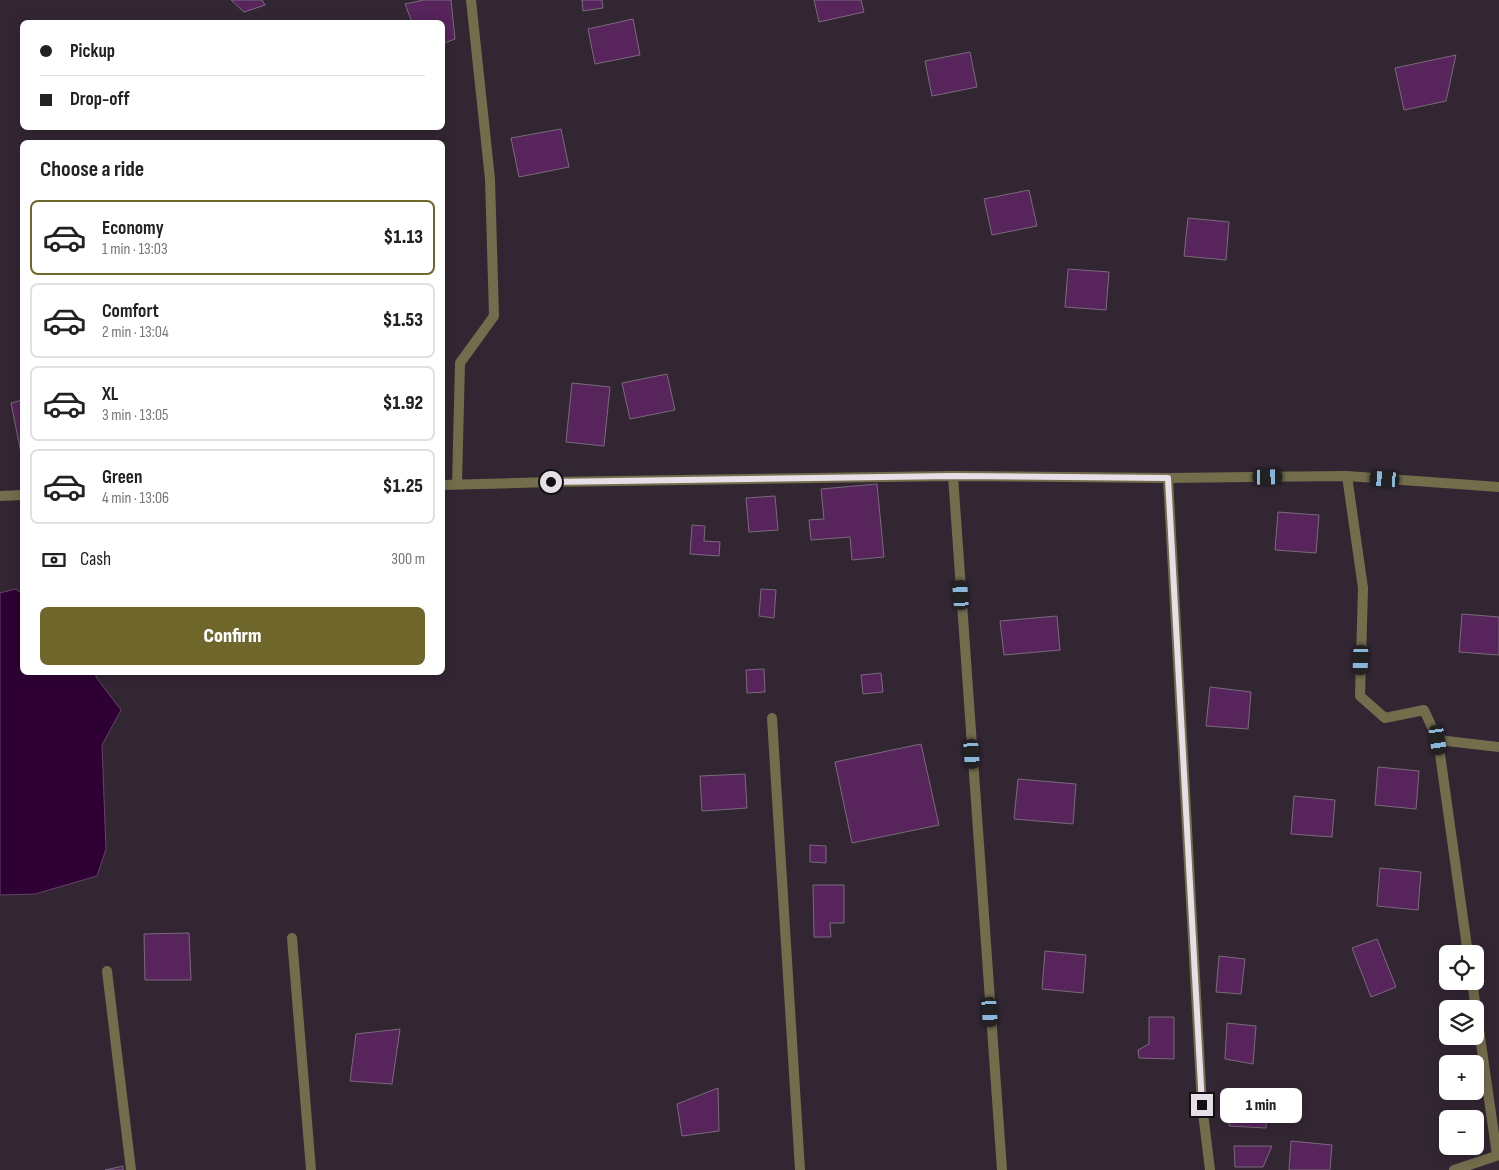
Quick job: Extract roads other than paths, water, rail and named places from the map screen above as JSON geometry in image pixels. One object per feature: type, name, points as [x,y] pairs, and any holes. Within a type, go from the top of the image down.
[{"type":"street","points":[[457,484],[460,363],[494,316],[490,179],[470,0]]},
{"type":"street","points":[[953,476],[1002,1170]]},
{"type":"street","points":[[445,485],[953,476],[1168,478],[1347,476],[1499,487]]},
{"type":"street","points":[[1347,476],[1363,588],[1360,696],[1385,718],[1424,710],[1438,740],[1467,945]]},
{"type":"street","points":[[1168,478],[1202,1105],[1210,1170]]},
{"type":"street","points":[[0,496],[20,495]]},
{"type":"street","points":[[772,718],[800,1170]]},
{"type":"street","points":[[1438,740],[1499,748]]},
{"type":"street","points":[[292,938],[311,1170]]},
{"type":"street","points":[[107,972],[130,1170]]},
{"type":"street","points":[[1454,1170],[1498,1155],[1473,990]]}]
